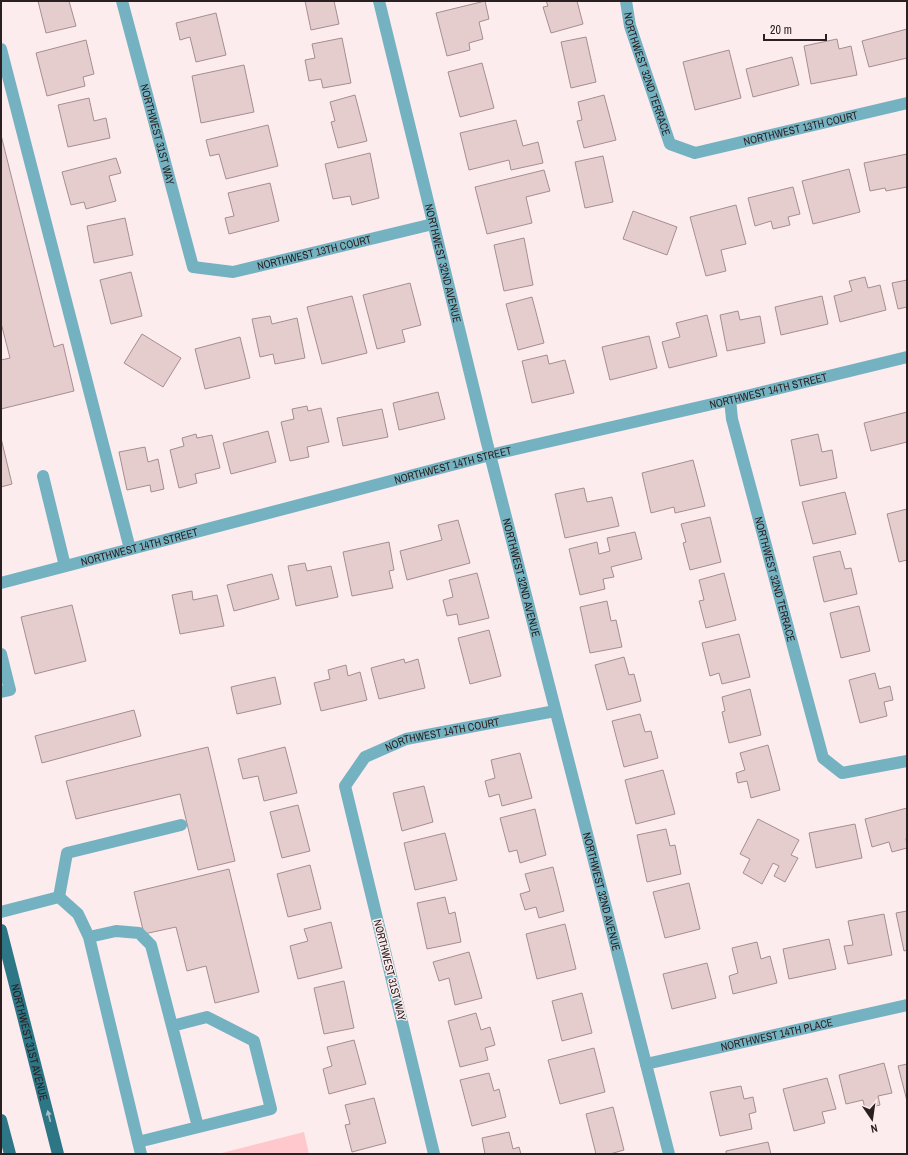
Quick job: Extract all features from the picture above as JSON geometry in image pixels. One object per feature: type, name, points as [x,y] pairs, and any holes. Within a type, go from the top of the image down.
[{"type":"main road","name":"NORTHWEST 31ST AVENUE","points":[[1,930],[58,1154]]},
{"type":"main road","points":[[1,1120],[10,1154]]},
{"type":"street","name":"NORTHWEST 31ST WAY","points":[[122,1],[194,267]]},
{"type":"street","name":"NORTHWEST 32ND AVENUE","points":[[379,1],[490,455],[669,1154]]},
{"type":"street","name":"NORTHWEST 32ND TERRACE","points":[[626,1],[630,26],[670,144],[695,153]]},
{"type":"street","points":[[1,49],[130,549]]},
{"type":"street","name":"NORTHWEST 13TH COURT","points":[[695,153],[907,103]]},
{"type":"street","name":"NORTHWEST 13TH COURT","points":[[194,267],[233,272],[433,224]]},
{"type":"street","name":"NORTHWEST 14TH STREET","points":[[1,583],[490,455],[730,400],[907,357]]},
{"type":"street","name":"NORTHWEST 32ND TERRACE","points":[[730,400],[732,419],[823,758],[842,773],[907,761]]},
{"type":"street","points":[[43,476],[65,566]]},
{"type":"street","points":[[1,654],[10,690],[1,692]]},
{"type":"street","name":"NORTHWEST 14TH COURT","points":[[346,786],[365,757],[406,739],[555,711]]},
{"type":"street","name":"NORTHWEST 31ST WAY","points":[[346,786],[434,1154]]},
{"type":"street","points":[[59,897],[66,853],[181,825]]},
{"type":"street","points":[[1,912],[59,897]]},
{"type":"street","points":[[59,897],[78,914],[89,937],[141,1154]]},
{"type":"street","points":[[89,937],[116,931],[139,933],[151,945],[198,1127]]},
{"type":"street","name":"NORTHWEST 14TH PLACE","points":[[646,1064],[907,1005]]},
{"type":"street","points":[[138,1142],[271,1109],[254,1041],[207,1018],[172,1026]]},
{"type":"shaded area","points":[[304,1132],[309,1154],[218,1154]]},
{"type":"building","points":[[38,1],[69,1],[76,26],[46,33]]},
{"type":"building","points":[[305,1],[334,1],[339,24],[311,30]]},
{"type":"building","points":[[485,1],[489,19],[479,22],[483,39],[469,43],[470,50],[447,56],[436,13]]},
{"type":"building","points":[[546,1],[577,1],[583,24],[551,33],[543,7],[548,6]]},
{"type":"building","points":[[216,13],[226,55],[196,62],[190,37],[180,40],[176,23]]},
{"type":"building","points":[[907,29],[907,58],[869,67],[862,41]]},
{"type":"building","points":[[586,37],[596,82],[571,88],[561,42]]},
{"type":"building","points":[[342,38],[351,83],[323,88],[321,79],[309,81],[305,60],[315,58],[312,44]]},
{"type":"building","points":[[837,39],[839,49],[851,46],[857,75],[811,84],[804,46]]},
{"type":"building","points":[[86,40],[94,74],[83,77],[85,86],[47,96],[36,53]]},
{"type":"building","points":[[729,50],[741,98],[695,110],[683,62]]},
{"type":"building","points":[[792,57],[799,85],[753,97],[746,69]]},
{"type":"building","points":[[482,63],[494,108],[460,117],[448,72]]},
{"type":"building","points":[[244,65],[254,112],[201,123],[192,76]]},
{"type":"building","points":[[355,95],[367,141],[338,148],[331,122],[335,121],[330,102]]},
{"type":"building","points":[[604,95],[616,140],[584,148],[577,121],[582,120],[578,102]]},
{"type":"building","points":[[89,98],[94,121],[106,118],[110,138],[68,147],[58,105]]},
{"type":"building","points":[[516,120],[523,146],[538,142],[543,163],[511,170],[509,160],[469,170],[460,133]]},
{"type":"building","points":[[268,125],[278,166],[226,179],[219,154],[210,156],[206,140]]},
{"type":"building","points":[[1,135],[54,347],[63,344],[74,391],[1,409],[1,360],[10,358],[1,323]]},
{"type":"building","points":[[370,153],[379,198],[352,205],[350,196],[333,199],[325,164]]},
{"type":"building","points":[[907,154],[907,187],[886,191],[885,188],[870,191],[864,163]]},
{"type":"building","points":[[603,156],[613,202],[585,208],[575,162]]},
{"type":"building","points":[[116,158],[121,173],[109,176],[116,201],[86,209],[84,202],[71,205],[62,172]]},
{"type":"building","points":[[849,169],[860,212],[813,224],[802,181]]},
{"type":"building","points":[[544,170],[550,191],[526,197],[532,223],[487,234],[475,187]]},
{"type":"building","points":[[270,183],[279,221],[229,234],[225,218],[234,216],[228,193]]},
{"type":"building","points":[[793,187],[800,214],[788,217],[790,225],[773,229],[771,221],[755,226],[748,198]]},
{"type":"building","points":[[736,205],[746,244],[721,250],[726,271],[706,276],[690,217]]},
{"type":"building","points":[[633,211],[677,227],[667,255],[623,239]]},
{"type":"building","points":[[125,218],[133,255],[94,263],[87,226]]},
{"type":"building","points":[[524,238],[533,285],[504,291],[494,245]]},
{"type":"building","points":[[131,272],[142,316],[111,324],[100,280]]},
{"type":"building","points":[[865,277],[868,288],[880,285],[886,310],[840,322],[834,296],[852,291],[849,281]]},
{"type":"building","points":[[907,280],[907,307],[898,309],[892,283]]},
{"type":"building","points":[[410,283],[421,325],[402,330],[405,342],[377,349],[363,295]]},
{"type":"building","points":[[352,296],[367,353],[322,364],[307,307]]},
{"type":"building","points":[[822,296],[828,324],[781,335],[775,307]]},
{"type":"building","points":[[532,297],[544,343],[518,350],[506,304]]},
{"type":"building","points":[[738,311],[740,320],[760,316],[765,343],[727,351],[720,315]]},
{"type":"building","points":[[707,315],[717,356],[669,368],[662,342],[680,337],[676,323]]},
{"type":"building","points":[[270,316],[272,324],[297,318],[305,358],[275,364],[273,354],[260,357],[252,319]]},
{"type":"building","points":[[142,334],[181,358],[163,387],[124,363]]},
{"type":"building","points":[[649,336],[657,368],[610,380],[602,347]]},
{"type":"building","points":[[240,337],[250,378],[205,389],[195,349]]},
{"type":"building","points":[[547,355],[549,364],[565,360],[574,393],[532,403],[522,361]]},
{"type":"building","points":[[438,392],[445,419],[399,430],[393,403]]},
{"type":"building","points":[[307,406],[308,411],[321,408],[329,442],[307,447],[309,457],[290,461],[281,422],[294,419],[292,409]]},
{"type":"building","points":[[382,409],[388,437],[343,446],[337,418]]},
{"type":"building","points":[[907,412],[907,442],[871,451],[864,423]]},
{"type":"building","points":[[268,431],[276,462],[231,474],[223,443]]},
{"type":"building","points":[[196,434],[197,438],[212,435],[220,468],[195,474],[197,483],[179,488],[170,450],[184,446],[182,438]]},
{"type":"building","points":[[818,434],[822,452],[832,450],[837,478],[800,486],[791,440]]},
{"type":"building","points":[[1,438],[12,484],[1,487]]},
{"type":"building","points":[[145,447],[148,462],[158,459],[164,489],[151,492],[150,485],[127,490],[119,452]]},
{"type":"building","points":[[693,460],[705,506],[675,513],[674,507],[651,513],[642,473]]},
{"type":"building","points":[[584,488],[587,502],[612,497],[619,526],[565,538],[555,494]]},
{"type":"building","points":[[845,492],[856,534],[813,544],[802,502]]},
{"type":"building","points":[[907,509],[907,560],[899,562],[887,514]]},
{"type":"building","points":[[710,517],[721,562],[690,570],[683,543],[686,542],[681,524]]},
{"type":"building","points":[[458,520],[470,563],[407,580],[400,551],[442,540],[438,525]]},
{"type":"building","points":[[635,532],[642,559],[611,567],[614,577],[603,579],[605,589],[580,595],[569,549],[597,542],[599,554],[610,551],[607,538]]},
{"type":"building","points":[[389,542],[394,570],[389,571],[393,588],[352,596],[343,552]]},
{"type":"building","points":[[840,551],[845,569],[851,568],[857,594],[824,602],[813,557]]},
{"type":"building","points":[[305,563],[307,571],[331,566],[338,597],[296,606],[288,566]]},
{"type":"building","points":[[477,573],[489,618],[459,625],[457,614],[447,616],[443,600],[453,597],[449,580]]},
{"type":"building","points":[[724,573],[736,620],[706,628],[699,601],[704,600],[699,580]]},
{"type":"building","points":[[272,574],[279,599],[234,611],[227,585]]},
{"type":"building","points":[[192,591],[193,600],[217,595],[224,626],[180,634],[172,595]]},
{"type":"building","points":[[607,601],[611,621],[616,620],[622,647],[590,653],[580,607]]},
{"type":"building","points":[[72,605],[86,661],[35,674],[21,617]]},
{"type":"building","points":[[859,606],[870,651],[841,658],[830,613]]},
{"type":"building","points":[[489,630],[501,676],[470,684],[458,638]]},
{"type":"building","points":[[739,634],[750,677],[722,684],[719,673],[710,676],[702,643]]},
{"type":"building","points":[[624,657],[629,675],[634,674],[641,701],[607,710],[595,665]]},
{"type":"building","points":[[404,659],[405,663],[418,659],[425,688],[379,699],[371,668]]},
{"type":"building","points":[[346,665],[348,676],[360,672],[367,700],[321,711],[314,683],[330,679],[328,670]]},
{"type":"building","points":[[875,673],[879,689],[890,686],[893,700],[884,702],[887,716],[860,723],[849,680]]},
{"type":"building","points":[[275,677],[281,704],[237,714],[231,687]]},
{"type":"building","points":[[750,689],[761,735],[729,743],[722,712],[725,711],[722,697]]},
{"type":"building","points":[[134,710],[141,736],[42,763],[35,736]]},
{"type":"building","points":[[640,714],[645,732],[651,731],[658,758],[624,767],[612,721]]},
{"type":"building","points":[[768,745],[780,790],[751,798],[747,781],[738,783],[736,773],[745,770],[740,753]]},
{"type":"building","points":[[208,747],[235,861],[198,870],[180,794],[76,819],[66,781]]},
{"type":"building","points":[[285,747],[297,793],[264,801],[258,776],[243,779],[238,759]]},
{"type":"building","points":[[520,753],[532,798],[502,806],[499,794],[489,797],[485,781],[495,778],[491,760]]},
{"type":"building","points":[[663,770],[675,814],[636,824],[625,780]]},
{"type":"building","points":[[424,786],[433,822],[402,831],[393,793]]},
{"type":"building","points":[[298,805],[310,851],[282,858],[270,812]]},
{"type":"building","points":[[907,808],[907,848],[892,852],[889,842],[872,847],[865,819]]},
{"type":"building","points":[[535,809],[546,855],[520,863],[517,850],[509,852],[500,818]]},
{"type":"building","points":[[758,819],[799,840],[791,855],[798,858],[785,882],[774,876],[779,866],[773,863],[762,884],[743,873],[750,859],[740,854]]},
{"type":"building","points":[[855,824],[862,858],[816,868],[809,833]]},
{"type":"building","points":[[666,829],[670,846],[675,845],[681,874],[647,882],[637,835]]},
{"type":"building","points":[[445,833],[457,880],[415,890],[404,843]]},
{"type":"building","points":[[310,865],[321,909],[288,917],[277,874]]},
{"type":"building","points":[[553,867],[564,911],[539,918],[536,907],[525,910],[520,894],[530,891],[525,874]]},
{"type":"building","points":[[229,869],[259,992],[215,1003],[206,966],[187,971],[176,927],[144,934],[134,892]]},
{"type":"building","points":[[689,883],[700,929],[665,938],[653,892]]},
{"type":"building","points":[[445,897],[449,914],[455,912],[461,942],[427,949],[417,903]]},
{"type":"building","points":[[907,911],[907,950],[904,951],[896,913]]},
{"type":"building","points":[[884,914],[892,955],[848,964],[844,946],[853,945],[848,921]]},
{"type":"building","points":[[331,922],[342,968],[298,979],[290,946],[308,941],[304,929]]},
{"type":"building","points":[[565,924],[576,969],[537,979],[526,934]]},
{"type":"building","points":[[829,939],[836,969],[789,979],[783,949]]},
{"type":"building","points":[[757,942],[761,959],[770,956],[777,983],[733,994],[729,976],[738,973],[732,948]]},
{"type":"building","points":[[469,952],[482,998],[455,1005],[449,978],[439,981],[433,962]]},
{"type":"building","points":[[707,963],[716,998],[672,1009],[663,974]]},
{"type":"building","points":[[344,981],[354,1028],[324,1034],[314,988]]},
{"type":"building","points":[[582,993],[592,1033],[562,1041],[552,1001]]},
{"type":"building","points":[[476,1013],[481,1030],[490,1027],[495,1045],[485,1048],[488,1060],[460,1067],[448,1021]]},
{"type":"building","points":[[354,1040],[366,1084],[329,1094],[323,1069],[332,1066],[327,1047]]},
{"type":"building","points":[[594,1048],[605,1092],[560,1104],[548,1060]]},
{"type":"building","points":[[884,1063],[892,1093],[878,1096],[880,1105],[865,1109],[863,1100],[846,1104],[839,1075]]},
{"type":"building","points":[[907,1064],[907,1101],[898,1066]]},
{"type":"building","points":[[489,1073],[494,1091],[499,1089],[506,1117],[472,1126],[460,1080]]},
{"type":"building","points":[[827,1078],[836,1109],[822,1112],[825,1123],[794,1131],[783,1089]]},
{"type":"building","points":[[741,1086],[744,1099],[753,1097],[756,1112],[749,1114],[752,1129],[720,1136],[710,1092]]},
{"type":"building","points":[[374,1098],[386,1143],[352,1152],[345,1125],[350,1124],[345,1105]]},
{"type":"building","points":[[613,1107],[624,1150],[610,1154],[596,1154],[586,1114]]},
{"type":"building","points":[[509,1132],[513,1149],[519,1147],[521,1154],[485,1154],[482,1138]]},
{"type":"building","points":[[768,1142],[771,1154],[726,1154],[726,1151]]}]
